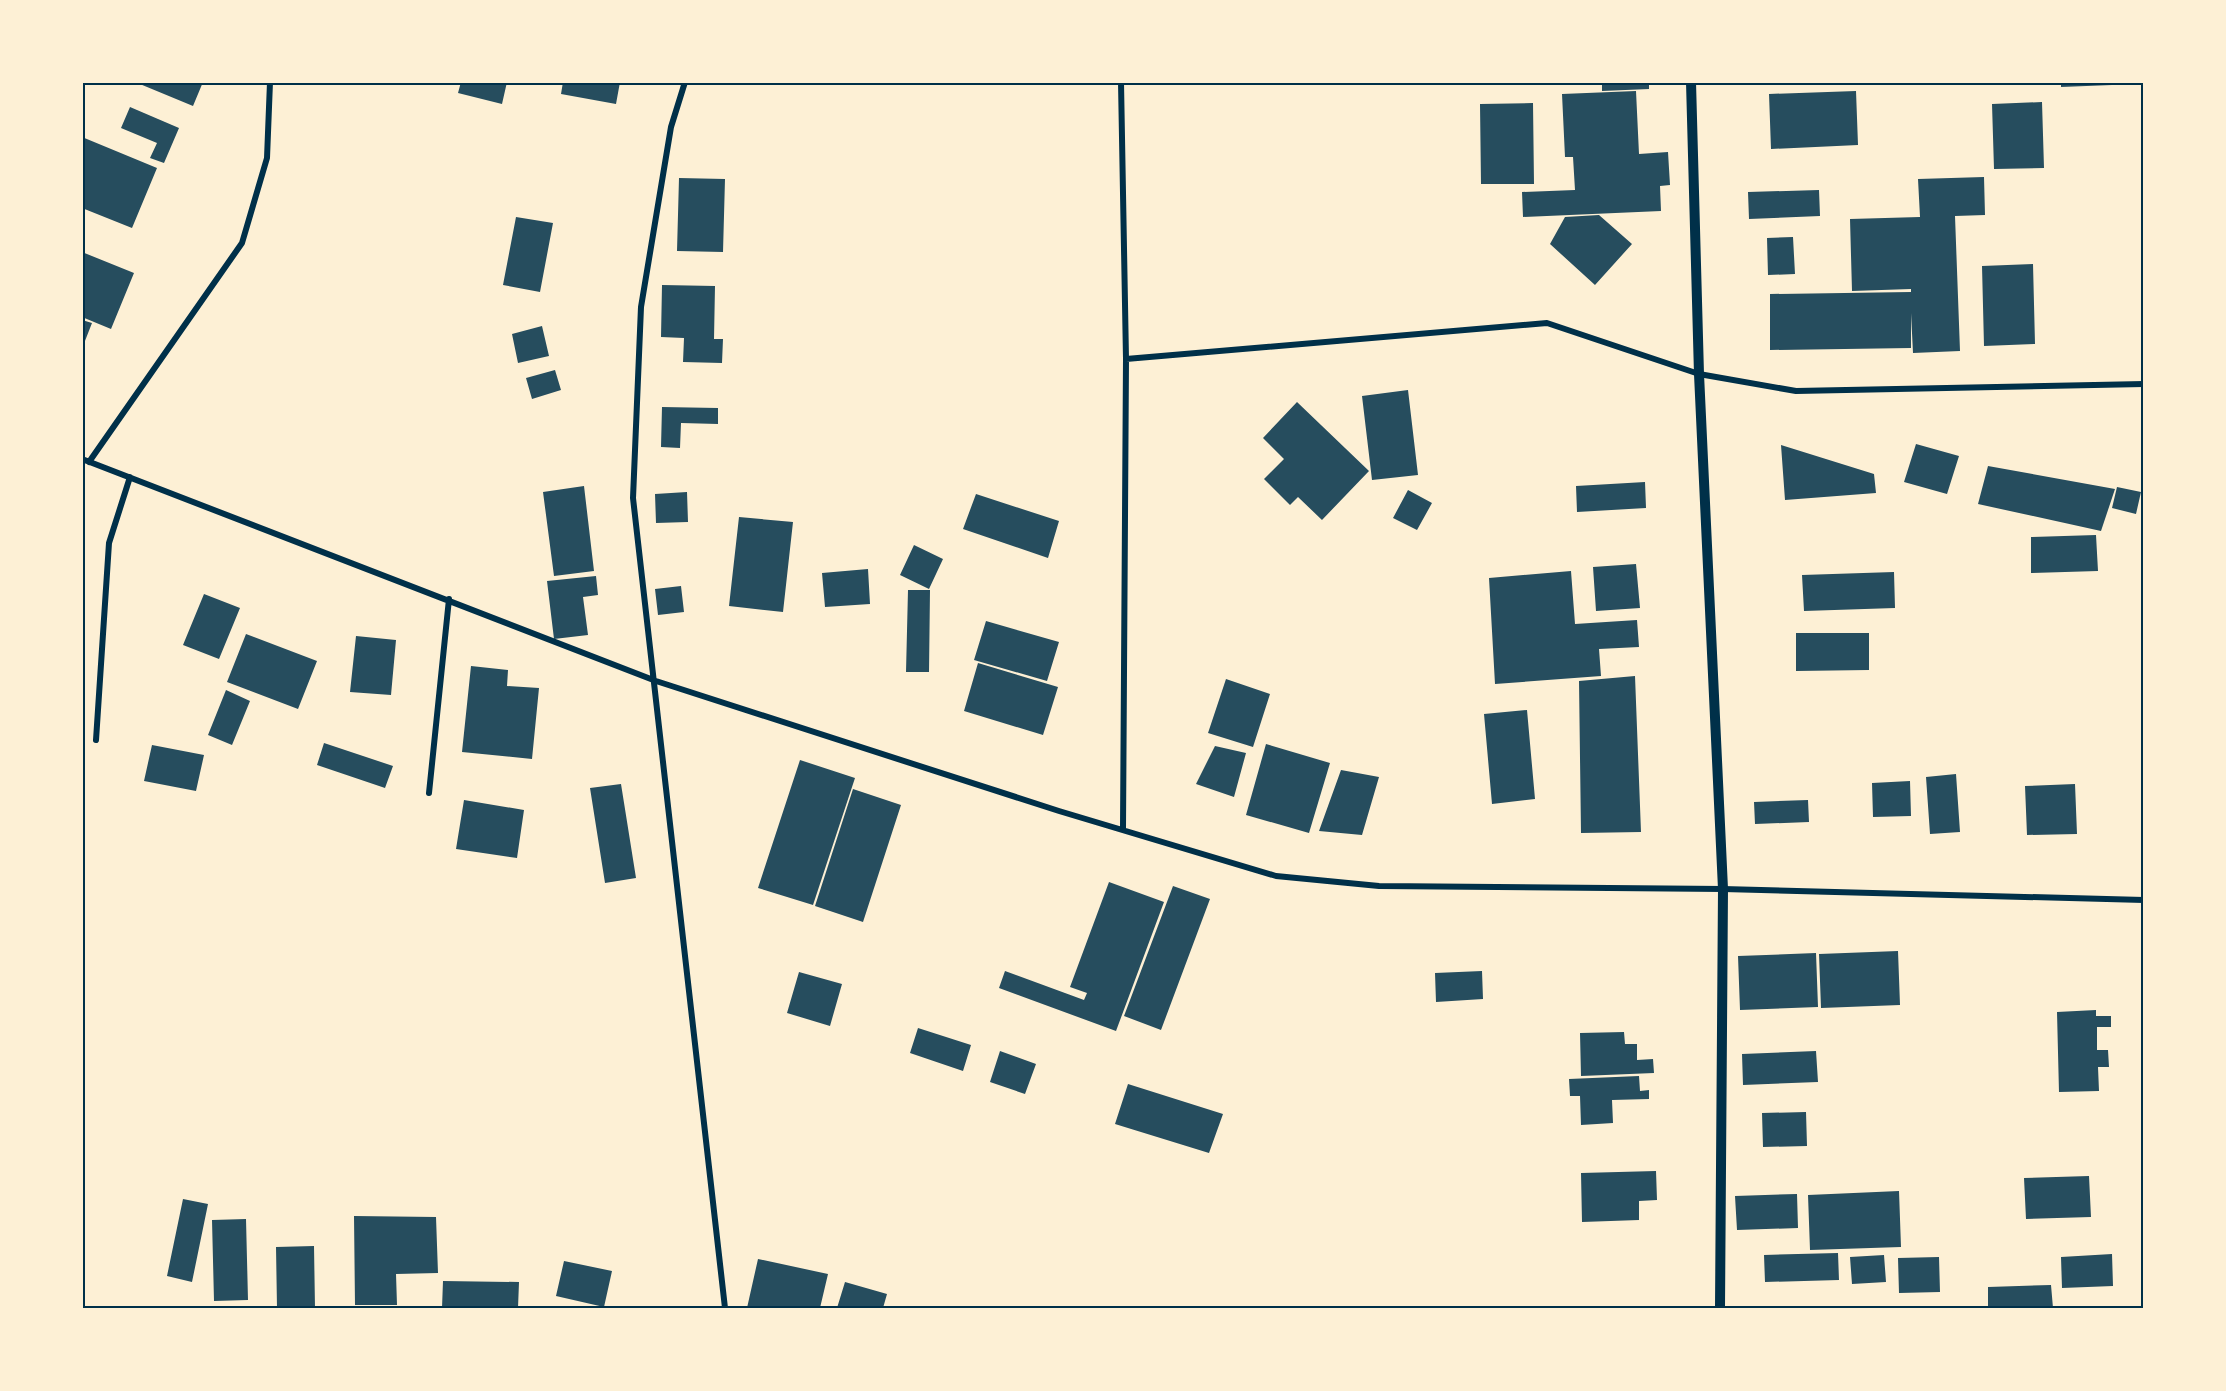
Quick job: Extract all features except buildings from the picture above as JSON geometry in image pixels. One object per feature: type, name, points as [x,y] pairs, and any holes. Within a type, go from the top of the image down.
[{"type":"street","points":[[270,82],[267,158],[242,243],[86,460],[656,681],[1059,811],[1276,876],[1356,884],[1724,889],[2144,900]]},
{"type":"street","points":[[685,82],[671,127],[641,308],[633,498],[656,681],[725,1308]]},
{"type":"street","points":[[1121,82],[1126,359],[1123,830]]},
{"type":"street","points":[[1691,82],[1700,374],[1724,889],[1720,1308]]},
{"type":"street","points":[[1126,359],[1547,323],[1700,374],[1796,391],[1898,391],[2144,384]]},
{"type":"street","points":[[96,740],[108,543],[130,477]]},
{"type":"street","points":[[429,793],[449,599]]}]
